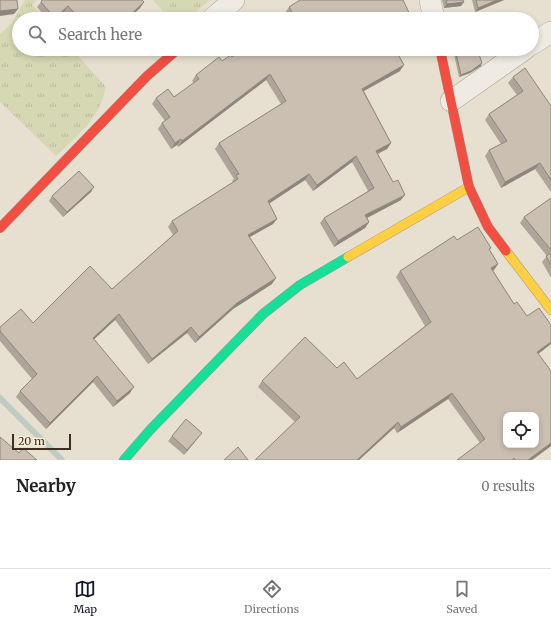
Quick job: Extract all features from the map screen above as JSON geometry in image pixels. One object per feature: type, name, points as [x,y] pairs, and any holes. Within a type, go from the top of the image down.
[{"type":"street","points":[[220,12],[234,0]]},
{"type":"street","points":[[430,0],[433,12]]},
{"type":"street","points":[[539,40],[551,32]]},
{"type":"street","points":[[0,228],[148,76],[170,56]]},
{"type":"street","points":[[441,56],[469,187],[488,226],[549,306]]},
{"type":"street","points":[[451,101],[515,56]]},
{"type":"street","points":[[124,460],[150,430],[263,314],[300,285],[469,187]]},
{"type":"green space","points":[[25,0],[37,0],[32,4],[39,12],[18,12]]},
{"type":"green space","points":[[153,0],[210,0],[195,12],[164,12]]},
{"type":"green space","points":[[12,23],[12,56],[78,56],[106,87],[99,108],[87,126],[56,156],[0,102],[0,34]]},
{"type":"building","points":[[0,0],[17,0],[18,9],[0,11]]},
{"type":"building","points":[[42,0],[142,0],[144,2],[133,12],[74,12],[68,6],[62,12],[50,12],[41,2]]},
{"type":"building","points":[[300,0],[403,0],[409,12],[292,12],[289,7]]},
{"type":"building","points":[[446,0],[463,0],[464,2],[447,4]]},
{"type":"building","points":[[476,0],[497,0],[478,8]]},
{"type":"building","points":[[230,56],[399,56],[404,65],[362,89],[391,143],[376,151],[393,182],[398,180],[405,195],[365,215],[369,222],[338,241],[324,218],[374,188],[356,156],[317,185],[309,174],[268,201],[277,219],[248,235],[276,278],[237,303],[199,337],[191,327],[152,359],[119,314],[93,338],[134,387],[117,401],[97,376],[50,423],[20,391],[37,374],[0,331],[0,327],[21,309],[33,323],[90,266],[112,289],[178,231],[172,221],[238,179],[236,175],[239,174],[219,143],[286,101],[270,74],[182,141],[181,139],[175,143],[162,123],[170,117],[156,98],[168,89],[174,97],[199,79],[196,75],[219,57],[222,61]]},
{"type":"building","points":[[457,56],[480,56],[482,63],[471,71],[461,75]]},
{"type":"building","points":[[525,68],[551,106],[551,180],[540,163],[505,182],[489,150],[507,141],[489,114],[523,91],[513,77]]},
{"type":"building","points":[[79,171],[94,187],[67,212],[52,196]]},
{"type":"building","points":[[551,198],[551,250],[524,217]]},
{"type":"building","points":[[478,227],[491,248],[489,249],[498,264],[491,268],[514,304],[517,302],[527,316],[539,308],[551,325],[551,342],[537,352],[551,371],[551,443],[528,460],[515,460],[514,458],[512,460],[457,460],[485,439],[452,393],[401,427],[398,422],[357,460],[255,460],[300,417],[262,381],[305,337],[337,368],[344,362],[357,379],[431,322],[400,271],[454,236],[457,240]]},
{"type":"building","points":[[551,253],[551,265],[546,256]]},
{"type":"building","points":[[186,419],[202,433],[187,450],[172,436]]},
{"type":"building","points":[[0,437],[19,453],[23,448],[37,460],[0,460]]},
{"type":"building","points":[[238,447],[248,460],[224,460]]},
{"type":"waterway","points":[[0,398],[62,460]]},
{"type":"traffic: fast","points":[[124,460],[150,430],[263,314],[300,285],[348,257]]},
{"type":"traffic: slow","points":[[348,257],[469,187]]},
{"type":"traffic: slow","points":[[506,251],[551,310]]},
{"type":"traffic: jam","points":[[0,228],[147,76],[170,56]]},
{"type":"traffic: jam","points":[[441,56],[469,187],[488,227],[506,251]]}]
